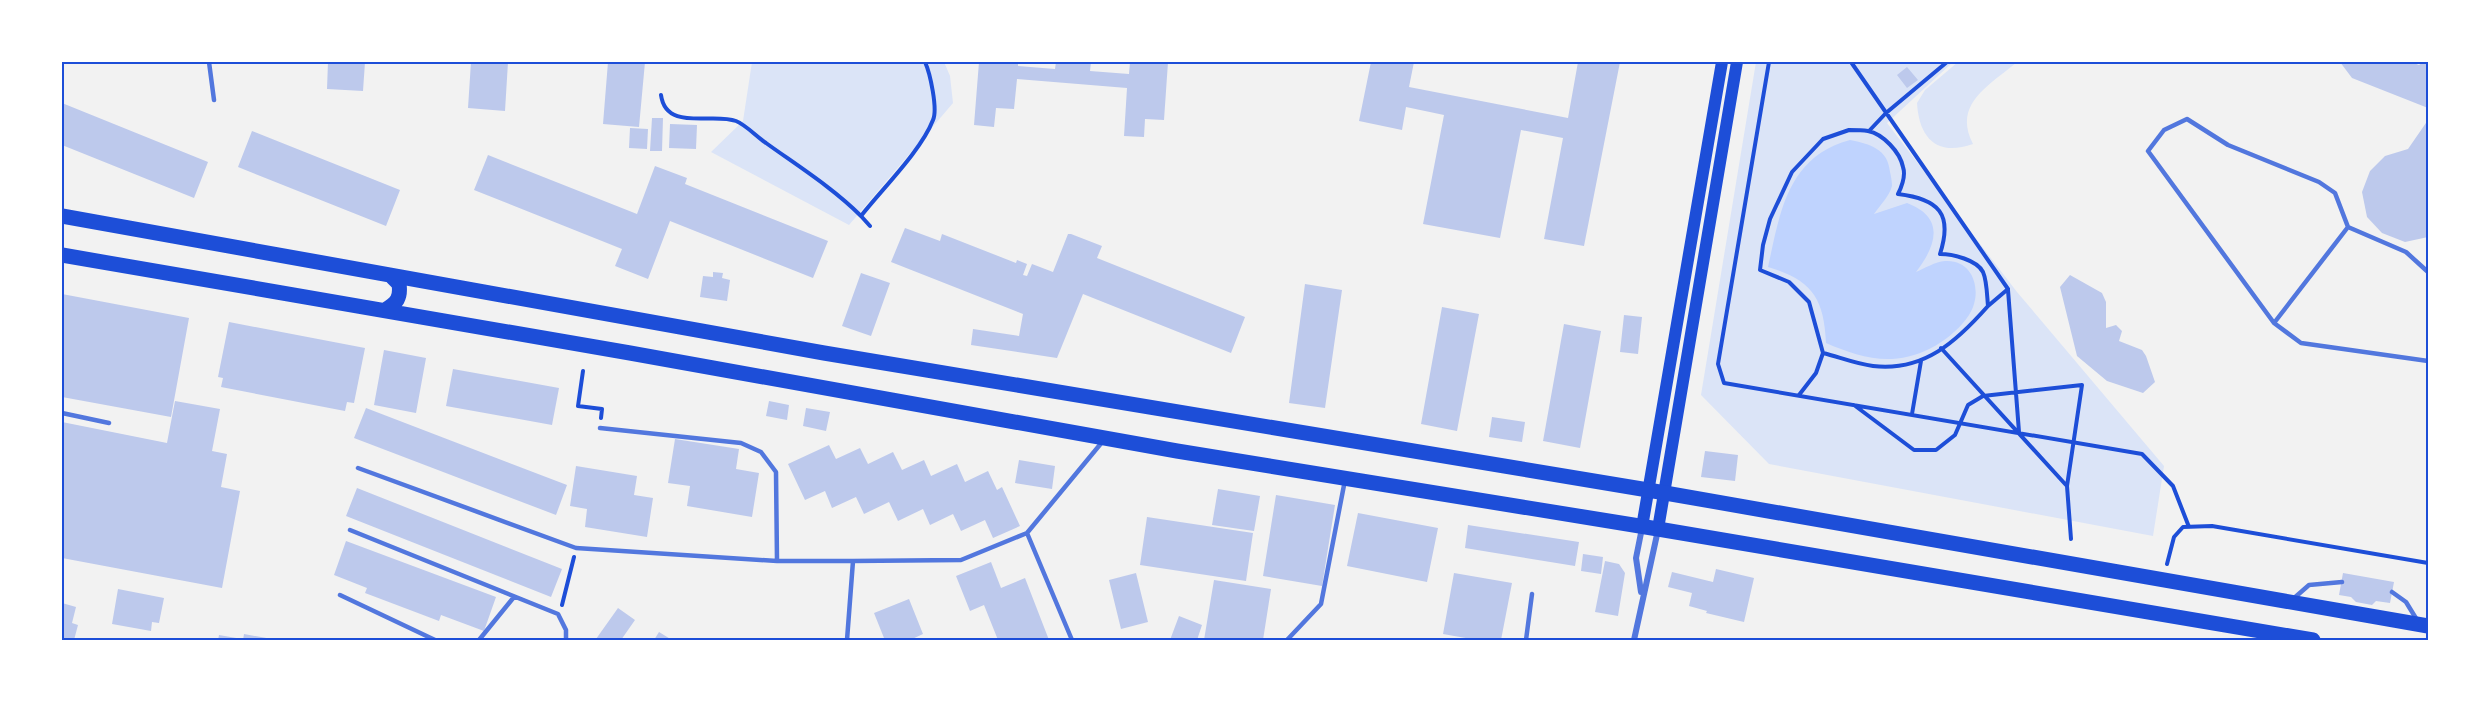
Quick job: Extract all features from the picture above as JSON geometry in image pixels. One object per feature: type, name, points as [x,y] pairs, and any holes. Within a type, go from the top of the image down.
[{"type":"main road","points":[[1642,527],[1722,62]]},
{"type":"main road","points":[[1658,529],[1737,62]]},
{"type":"main road","points":[[62,216],[824,353],[1648,490],[2424,625]]},
{"type":"main road","points":[[62,255],[1105,438],[2313,640]]},
{"type":"main road","points":[[385,310],[396,304],[400,298],[399,284],[390,275]]},
{"type":"street","points":[[1642,527],[1636,558],[1642,596]]},
{"type":"street","points":[[1634,640],[1658,529]]},
{"type":"lane","points":[[209,62],[213,100]]},
{"type":"lane","points":[[2428,273],[2406,252],[2348,228],[2335,193],[2319,182],[2228,145],[2187,119],[2164,130],[2148,151],[2274,323],[2301,343],[2428,361]]},
{"type":"lane","points":[[2274,323],[2348,228]]},
{"type":"lane","points":[[62,413],[110,423]]},
{"type":"lane","points":[[600,428],[741,443],[761,452],[776,472],[777,561]]},
{"type":"lane","points":[[358,468],[576,548],[777,561],[961,560],[1027,533],[1105,438]]},
{"type":"lane","points":[[1287,640],[1322,604],[1345,478]]},
{"type":"lane","points":[[350,530],[558,614],[566,630],[566,640]]},
{"type":"lane","points":[[1027,533],[1072,640]]},
{"type":"lane","points":[[847,640],[853,561]]},
{"type":"lane","points":[[2289,602],[2309,585],[2342,582]]},
{"type":"lane","points":[[2392,592],[2406,602],[2424,625]]},
{"type":"lane","points":[[340,594],[435,640]]},
{"type":"lane","points":[[1526,640],[1532,594]]},
{"type":"lane","points":[[478,640],[514,597]]},
{"type":"path","points":[[861,216],[917,147],[934,119],[934,104],[925,62]]},
{"type":"path","points":[[1770,62],[1718,364],[1724,383],[2142,454],[2172,486],[2189,527]]},
{"type":"path","points":[[1851,62],[2008,289],[2019,433]]},
{"type":"path","points":[[1869,131],[1886,113],[1947,62]]},
{"type":"path","points":[[661,95],[663,106],[669,112],[679,116],[735,121],[820,182],[870,226]]},
{"type":"path","points":[[1799,395],[1816,374],[1823,353],[1809,302],[1789,282],[1760,270],[1763,245],[1770,219],[1792,172],[1823,138],[1849,130],[1869,131],[1884,138],[1898,153],[1904,167],[1904,182],[1898,194],[1925,201],[1939,209],[1946,236],[1940,254],[1948,254],[1973,262],[1983,272],[1988,306]]},
{"type":"path","points":[[1823,353],[1871,366],[1891,367],[1921,361],[1962,336],[1988,306],[2008,289]]},
{"type":"path","points":[[1941,348],[2067,486]]},
{"type":"path","points":[[1912,414],[1921,361]]},
{"type":"path","points":[[583,371],[578,406],[602,410],[600,428]]},
{"type":"path","points":[[1853,405],[1914,450],[1936,450],[1955,435],[1968,405],[1983,396],[2082,385],[2067,486],[2071,539]]},
{"type":"path","points":[[2163,580],[2174,537],[2183,527],[2212,526],[2428,563]]},
{"type":"path","points":[[565,600],[576,548]]},
{"type":"shaded area","points":[[752,62],[944,62],[950,76],[953,103],[849,225],[711,152],[743,121]]},
{"type":"shaded area","points":[[1756,62],[1953,62],[1887,123],[2017,292],[2164,466],[2153,536],[1769,464],[1701,395]]},
{"type":"shaded area","points":[[1958,62],[2017,62],[1986,88],[1971,107],[1967,118],[1973,144],[1949,148],[1932,142],[1926,135],[1917,103],[1925,90]]},
{"type":"water","points":[[1850,140],[1877,149],[1889,164],[1891,190],[1874,214],[1907,203],[1928,216],[1934,233],[1932,243],[1916,272],[1941,262],[1955,262],[1963,266],[1974,279],[1973,307],[1962,324],[1935,346],[1903,358],[1867,357],[1826,343],[1822,314],[1812,293],[1795,278],[1768,267],[1783,208],[1800,173],[1812,159],[1829,148]]},
{"type":"building","points":[[328,62],[365,62],[363,91],[327,89]]},
{"type":"building","points":[[471,62],[508,62],[505,111],[468,108]]},
{"type":"building","points":[[608,62],[645,62],[639,127],[603,124]]},
{"type":"building","points":[[979,62],[1018,62],[1018,66],[1055,69],[1056,62],[1091,62],[1090,71],[1129,74],[1130,62],[1168,62],[1164,120],[1145,119],[1144,137],[1124,136],[1127,88],[1017,79],[1014,109],[996,108],[994,127],[974,125]]},
{"type":"building","points":[[1371,62],[1414,62],[1409,87],[1568,118],[1578,62],[1620,62],[1584,246],[1544,239],[1563,138],[1521,130],[1500,238],[1423,224],[1444,115],[1406,107],[1402,130],[1359,121]]},
{"type":"building","points":[[2340,62],[2411,62],[2419,65],[2428,62],[2428,108],[2352,78]]},
{"type":"building","points":[[1907,67],[1918,80],[1907,88],[1897,75]]},
{"type":"building","points":[[62,103],[208,162],[194,198],[62,145]]},
{"type":"building","points":[[652,118],[663,118],[662,151],[650,151]]},
{"type":"building","points":[[2428,120],[2428,237],[2405,242],[2382,233],[2367,217],[2362,192],[2370,171],[2385,156],[2408,149]]},
{"type":"building","points":[[670,124],[697,125],[696,149],[669,148]]},
{"type":"building","points":[[630,128],[648,129],[647,149],[629,148]]},
{"type":"building","points":[[252,131],[400,190],[386,226],[238,167]]},
{"type":"building","points":[[488,155],[637,214],[655,166],[687,178],[685,184],[828,241],[813,278],[670,221],[648,279],[615,266],[622,249],[474,190]]},
{"type":"building","points":[[905,228],[940,241],[942,234],[1016,263],[1017,260],[1027,264],[1023,275],[1027,276],[1032,264],[1053,272],[1068,234],[1071,234],[1102,246],[1097,258],[1245,317],[1231,353],[1083,294],[1057,358],[971,345],[973,329],[1019,336],[1023,314],[891,262]]},
{"type":"building","points":[[713,272],[723,273],[722,278],[730,280],[727,301],[700,297],[703,276],[713,277]]},
{"type":"building","points":[[861,273],[890,283],[871,336],[842,326]]},
{"type":"building","points":[[2070,275],[2102,293],[2106,302],[2106,328],[2116,325],[2122,331],[2119,341],[2142,350],[2146,356],[2155,382],[2143,393],[2107,381],[2077,356],[2060,287]]},
{"type":"building","points":[[1305,284],[1342,290],[1325,408],[1289,403]]},
{"type":"building","points":[[62,294],[189,318],[171,417],[62,397]]},
{"type":"building","points":[[1442,307],[1479,314],[1457,431],[1421,424]]},
{"type":"building","points":[[1624,315],[1642,317],[1638,354],[1620,352]]},
{"type":"building","points":[[229,322],[365,348],[354,403],[347,402],[345,411],[221,387],[223,378],[218,377]]},
{"type":"building","points":[[1564,324],[1601,331],[1580,448],[1543,441]]},
{"type":"building","points":[[384,350],[426,358],[416,413],[374,405]]},
{"type":"building","points":[[453,369],[559,388],[552,425],[446,406]]},
{"type":"building","points":[[175,401],[220,409],[212,451],[227,454],[221,487],[240,491],[222,588],[62,558],[62,422],[167,443]]},
{"type":"building","points":[[769,401],[789,405],[787,420],[766,416]]},
{"type":"building","points":[[366,408],[567,485],[556,515],[354,438]]},
{"type":"building","points":[[806,408],[830,412],[826,431],[803,426]]},
{"type":"building","points":[[1492,417],[1525,422],[1522,442],[1489,437]]},
{"type":"building","points":[[675,439],[739,449],[736,469],[759,473],[752,517],[687,506],[690,486],[668,483]]},
{"type":"building","points":[[829,445],[836,459],[860,448],[868,464],[893,452],[902,470],[924,460],[931,476],[957,464],[965,482],[988,471],[997,490],[1002,487],[1020,526],[993,538],[985,520],[961,531],[953,514],[930,525],[923,509],[898,521],[889,502],[864,514],[856,497],[832,508],[825,491],[805,500],[788,464]]},
{"type":"building","points":[[1705,451],[1738,455],[1735,481],[1701,477]]},
{"type":"building","points":[[1019,460],[1055,466],[1052,489],[1015,483]]},
{"type":"building","points":[[576,466],[637,476],[634,495],[653,498],[647,537],[585,527],[587,509],[570,506]]},
{"type":"building","points":[[357,488],[562,569],[551,597],[346,516]]},
{"type":"building","points":[[1218,489],[1260,496],[1254,531],[1212,525]]},
{"type":"building","points":[[1276,495],[1335,505],[1322,586],[1263,576]]},
{"type":"building","points":[[1358,513],[1438,528],[1427,582],[1347,566]]},
{"type":"building","points":[[1147,517],[1253,533],[1246,581],[1140,565]]},
{"type":"building","points":[[1468,525],[1579,542],[1575,566],[1465,548]]},
{"type":"building","points":[[346,541],[496,597],[484,631],[441,615],[439,621],[365,593],[367,588],[334,575]]},
{"type":"building","points":[[1583,554],[1603,557],[1601,574],[1581,571]]},
{"type":"building","points":[[1605,561],[1619,564],[1625,573],[1618,616],[1595,612]]},
{"type":"building","points":[[991,562],[1001,588],[1025,578],[1049,640],[998,640],[984,605],[970,611],[956,576]]},
{"type":"building","points":[[1716,569],[1754,578],[1744,622],[1706,613],[1707,611],[1689,606],[1692,593],[1668,587],[1672,572],[1713,582]]},
{"type":"building","points":[[1136,573],[1148,622],[1121,629],[1109,580]]},
{"type":"building","points":[[1454,573],[1512,583],[1501,640],[1477,640],[1443,634]]},
{"type":"building","points":[[2343,573],[2394,582],[2390,603],[2376,601],[2372,605],[2339,595]]},
{"type":"building","points":[[1214,580],[1271,589],[1263,640],[1204,640]]},
{"type":"building","points":[[118,589],[164,598],[159,623],[152,622],[151,631],[112,624]]},
{"type":"building","points":[[909,599],[923,634],[910,640],[878,640],[884,638],[874,613]]},
{"type":"building","points":[[62,603],[76,607],[72,623],[78,625],[74,640],[62,638]]},
{"type":"building","points":[[618,608],[635,620],[621,640],[596,639]]},
{"type":"building","points":[[1179,616],[1202,625],[1197,640],[1170,640]]},
{"type":"building","points":[[659,632],[672,640],[654,640]]},
{"type":"building","points":[[244,634],[272,639],[272,640],[243,640]]},
{"type":"building","points":[[219,635],[242,639],[242,640],[218,640]]}]
